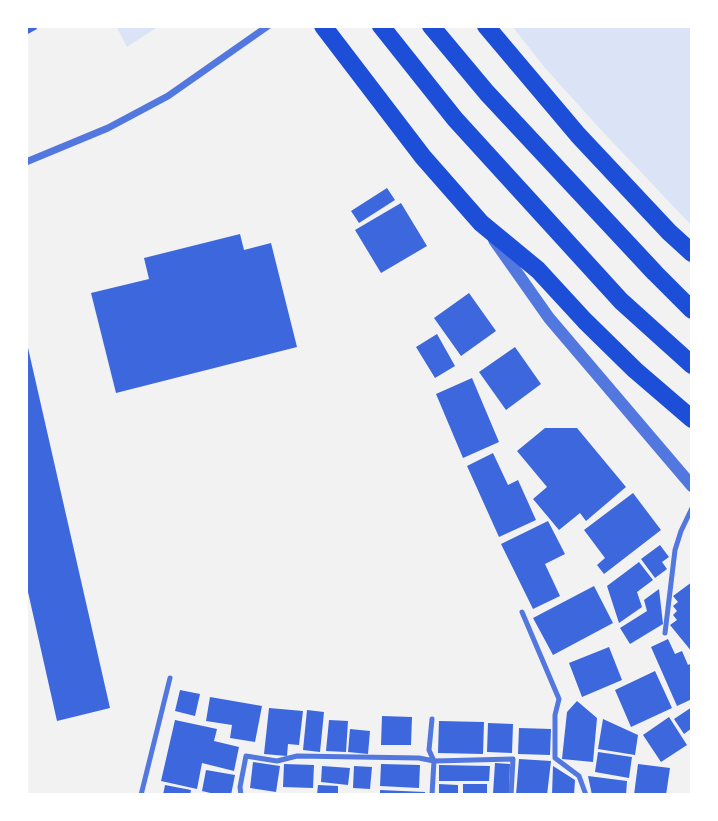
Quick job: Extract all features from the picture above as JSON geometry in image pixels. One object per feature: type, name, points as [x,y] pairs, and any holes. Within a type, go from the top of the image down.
[{"type":"main road","points":[[323,26],[423,157],[481,223],[538,270],[635,370],[692,419]]},
{"type":"main road","points":[[381,26],[455,119],[621,301],[692,365]]},
{"type":"main road","points":[[431,26],[487,93],[692,310]]},
{"type":"main road","points":[[486,26],[578,135],[692,253]]},
{"type":"street","points":[[26,162],[108,128],[168,96],[268,26]]},
{"type":"street","points":[[481,223],[549,318],[692,486]]},
{"type":"lane","points":[[665,633],[675,550],[692,508]]},
{"type":"lane","points":[[522,612],[559,699],[555,715],[555,758],[579,776],[586,795]]},
{"type":"lane","points":[[141,795],[170,678]]},
{"type":"lane","points":[[432,719],[429,750],[434,761],[432,795]]},
{"type":"lane","points":[[241,795],[246,756],[277,761],[296,756],[419,758],[434,761],[513,759],[511,795]]},
{"type":"shaded area","points":[[116,26],[159,26],[127,47]]},
{"type":"shaded area","points":[[512,26],[692,26],[692,226],[545,68]]},
{"type":"building","points":[[26,26],[36,26],[37,29],[26,35]]},
{"type":"building","points":[[387,188],[395,200],[359,223],[351,211]]},
{"type":"building","points":[[401,203],[427,246],[381,273],[355,230]]},
{"type":"building","points":[[240,234],[244,250],[271,243],[297,347],[116,393],[91,293],[149,279],[144,258]]},
{"type":"building","points":[[469,293],[496,331],[461,356],[434,318]]},
{"type":"building","points":[[437,334],[455,366],[435,378],[416,347]]},
{"type":"building","points":[[26,339],[110,708],[57,721],[28,592],[26,593]]},
{"type":"building","points":[[515,347],[541,384],[506,410],[479,372]]},
{"type":"building","points":[[472,378],[499,442],[463,458],[436,394]]},
{"type":"building","points":[[545,428],[577,428],[626,487],[586,521],[580,513],[559,530],[533,499],[547,487],[517,451]]},
{"type":"building","points":[[493,453],[508,485],[518,480],[536,520],[499,537],[467,466]]},
{"type":"building","points":[[633,493],[661,530],[604,574],[597,565],[605,558],[584,530]]},
{"type":"building","points":[[548,521],[565,554],[545,564],[560,596],[533,609],[501,544]]},
{"type":"building","points":[[660,545],[669,557],[662,562],[667,569],[655,578],[641,559]]},
{"type":"building","points":[[639,562],[653,580],[637,592],[642,607],[619,623],[607,586]]},
{"type":"building","points":[[692,582],[692,652],[670,625],[677,620],[673,615],[677,611],[673,606],[678,602],[673,596]]},
{"type":"building","points":[[594,586],[613,623],[553,655],[533,618]]},
{"type":"building","points":[[659,589],[663,624],[630,644],[620,628],[647,611],[644,600]]},
{"type":"building","points":[[668,639],[675,654],[682,651],[688,665],[692,663],[692,699],[677,706],[651,647]]},
{"type":"building","points":[[609,647],[622,680],[582,697],[569,663]]},
{"type":"building","points":[[655,671],[672,708],[631,727],[615,690]]},
{"type":"building","points":[[180,690],[200,694],[195,716],[175,711]]},
{"type":"building","points":[[210,697],[262,706],[255,742],[230,738],[232,725],[206,721]]},
{"type":"building","points":[[577,701],[597,718],[593,762],[562,759],[567,712]]},
{"type":"building","points":[[692,707],[692,728],[684,734],[674,719]]},
{"type":"building","points":[[269,708],[303,711],[299,745],[288,744],[287,756],[264,754]]},
{"type":"building","points":[[307,710],[324,712],[320,752],[303,750]]},
{"type":"building","points":[[382,716],[412,717],[411,745],[381,745]]},
{"type":"building","points":[[669,717],[687,745],[661,762],[643,735]]},
{"type":"building","points":[[603,719],[638,735],[635,755],[598,749]]},
{"type":"building","points":[[175,720],[217,729],[214,741],[239,747],[234,771],[202,763],[197,789],[161,781]]},
{"type":"building","points":[[329,720],[348,721],[346,752],[326,751]]},
{"type":"building","points":[[439,721],[484,722],[483,754],[438,753]]},
{"type":"building","points":[[488,723],[513,724],[512,753],[487,752]]},
{"type":"building","points":[[519,728],[551,729],[550,755],[518,754]]},
{"type":"building","points":[[350,729],[370,731],[368,754],[348,752]]},
{"type":"building","points":[[598,752],[632,757],[629,778],[595,772]]},
{"type":"building","points":[[519,759],[551,761],[547,795],[516,795]]},
{"type":"building","points":[[253,762],[280,766],[276,792],[250,788]]},
{"type":"building","points":[[495,763],[510,764],[509,794],[493,794]]},
{"type":"building","points":[[284,764],[314,765],[313,788],[283,787]]},
{"type":"building","points":[[381,764],[420,765],[419,788],[380,786]]},
{"type":"building","points":[[638,764],[670,768],[666,795],[634,795]]},
{"type":"building","points":[[439,765],[490,766],[489,781],[439,781]]},
{"type":"building","points":[[322,766],[350,768],[348,785],[321,782]]},
{"type":"building","points":[[354,766],[372,767],[370,789],[353,788]]},
{"type":"building","points":[[553,766],[575,780],[574,795],[552,795]]},
{"type":"building","points":[[206,770],[235,775],[231,795],[202,791]]},
{"type":"building","points":[[588,776],[627,781],[626,795],[592,795]]},
{"type":"building","points":[[439,784],[458,785],[458,795],[439,795]]},
{"type":"building","points":[[463,784],[487,784],[487,795],[463,795]]},
{"type":"building","points":[[165,785],[191,790],[190,795],[163,795]]},
{"type":"building","points":[[318,785],[338,786],[338,795],[317,795]]},
{"type":"building","points":[[380,790],[425,792],[425,795],[380,795]]}]
